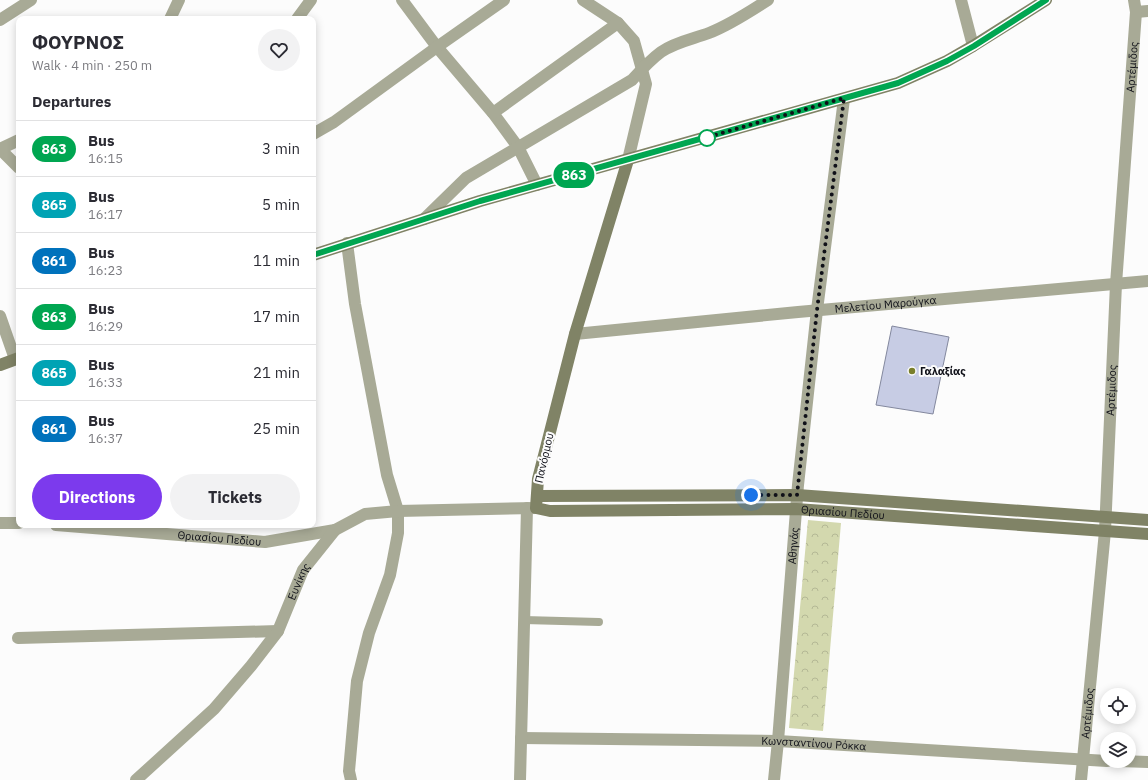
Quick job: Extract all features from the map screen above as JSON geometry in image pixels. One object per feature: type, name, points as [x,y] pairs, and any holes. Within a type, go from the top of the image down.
[{"type":"main road","points":[[316,254],[480,201],[898,83],[947,61],[974,46],[1046,0]]},
{"type":"main road","name":"Πανόρμου","points":[[532,508],[537,496],[538,479],[575,334],[628,160]]},
{"type":"main road","points":[[0,365],[16,359]]},
{"type":"main road","name":"Θριασίου Πεδίου","points":[[537,496],[797,495],[1148,520]]},
{"type":"main road","name":"Θριασίου Πεδίου","points":[[532,508],[550,511],[796,509],[1148,534]]},
{"type":"street","points":[[0,20],[31,0]]},
{"type":"street","points":[[176,16],[179,0]]},
{"type":"street","points":[[299,16],[311,0]]},
{"type":"street","points":[[402,0],[437,47],[493,113],[518,147],[537,185]]},
{"type":"street","points":[[316,132],[341,118],[437,47],[504,0]]},
{"type":"street","points":[[583,0],[618,23],[634,41],[642,69],[646,84],[628,160]]},
{"type":"street","points":[[424,219],[466,178],[632,80],[661,52],[680,42],[710,33],[745,15],[768,0]]},
{"type":"street","points":[[961,0],[974,46]]},
{"type":"street","name":"Αρτέμιδος","points":[[1081,780],[1106,517],[1116,284],[1142,12],[1134,0]]},
{"type":"street","points":[[493,113],[618,23]]},
{"type":"street","name":"Αθηνάς","points":[[774,780],[797,495],[817,310],[844,98]]},
{"type":"street","points":[[16,141],[0,149],[16,165]]},
{"type":"street","points":[[347,243],[355,304],[378,428],[387,475],[398,511],[398,533],[390,575],[368,633],[357,682],[349,771],[351,780]]},
{"type":"street","name":"Μελετίου Μαρούγκα","points":[[575,334],[817,310],[1148,281]]},
{"type":"street","points":[[0,316],[16,356]]},
{"type":"street","name":"Ευνίκης","points":[[136,780],[214,709],[251,666],[278,631],[303,570],[335,530],[365,514],[398,511],[532,508]]},
{"type":"street","name":"Πανόρμου","points":[[520,780],[524,620],[532,508]]},
{"type":"street","points":[[0,523],[16,523]]},
{"type":"street","name":"Θριασίου Πεδίου","points":[[90,528],[265,542],[335,530]]},
{"type":"street","points":[[192,528],[194,537]]},
{"type":"street","points":[[18,638],[278,631]]},
{"type":"street","name":"Κωνσταντίνου Ρόκκα","points":[[521,738],[778,742],[1100,760]]},
{"type":"street","points":[[1136,762],[1148,762]]},
{"type":"lane","points":[[524,620],[599,622]]},
{"type":"green space","points":[[808,520],[841,523],[823,731],[789,728]]},
{"type":"building","name":"Γαλαξίας","points":[[892,326],[949,337],[933,414],[876,405]]},
{"type":"bus line","name":"863","points":[[316,254],[480,201],[898,83],[947,61],[974,46],[1046,0]]},
{"type":"place","name":"Γαλαξίας","points":[[912,371]]},
{"type":"route","points":[[707,138],[701,139],[844,98],[817,310],[797,495],[751,495]]}]
